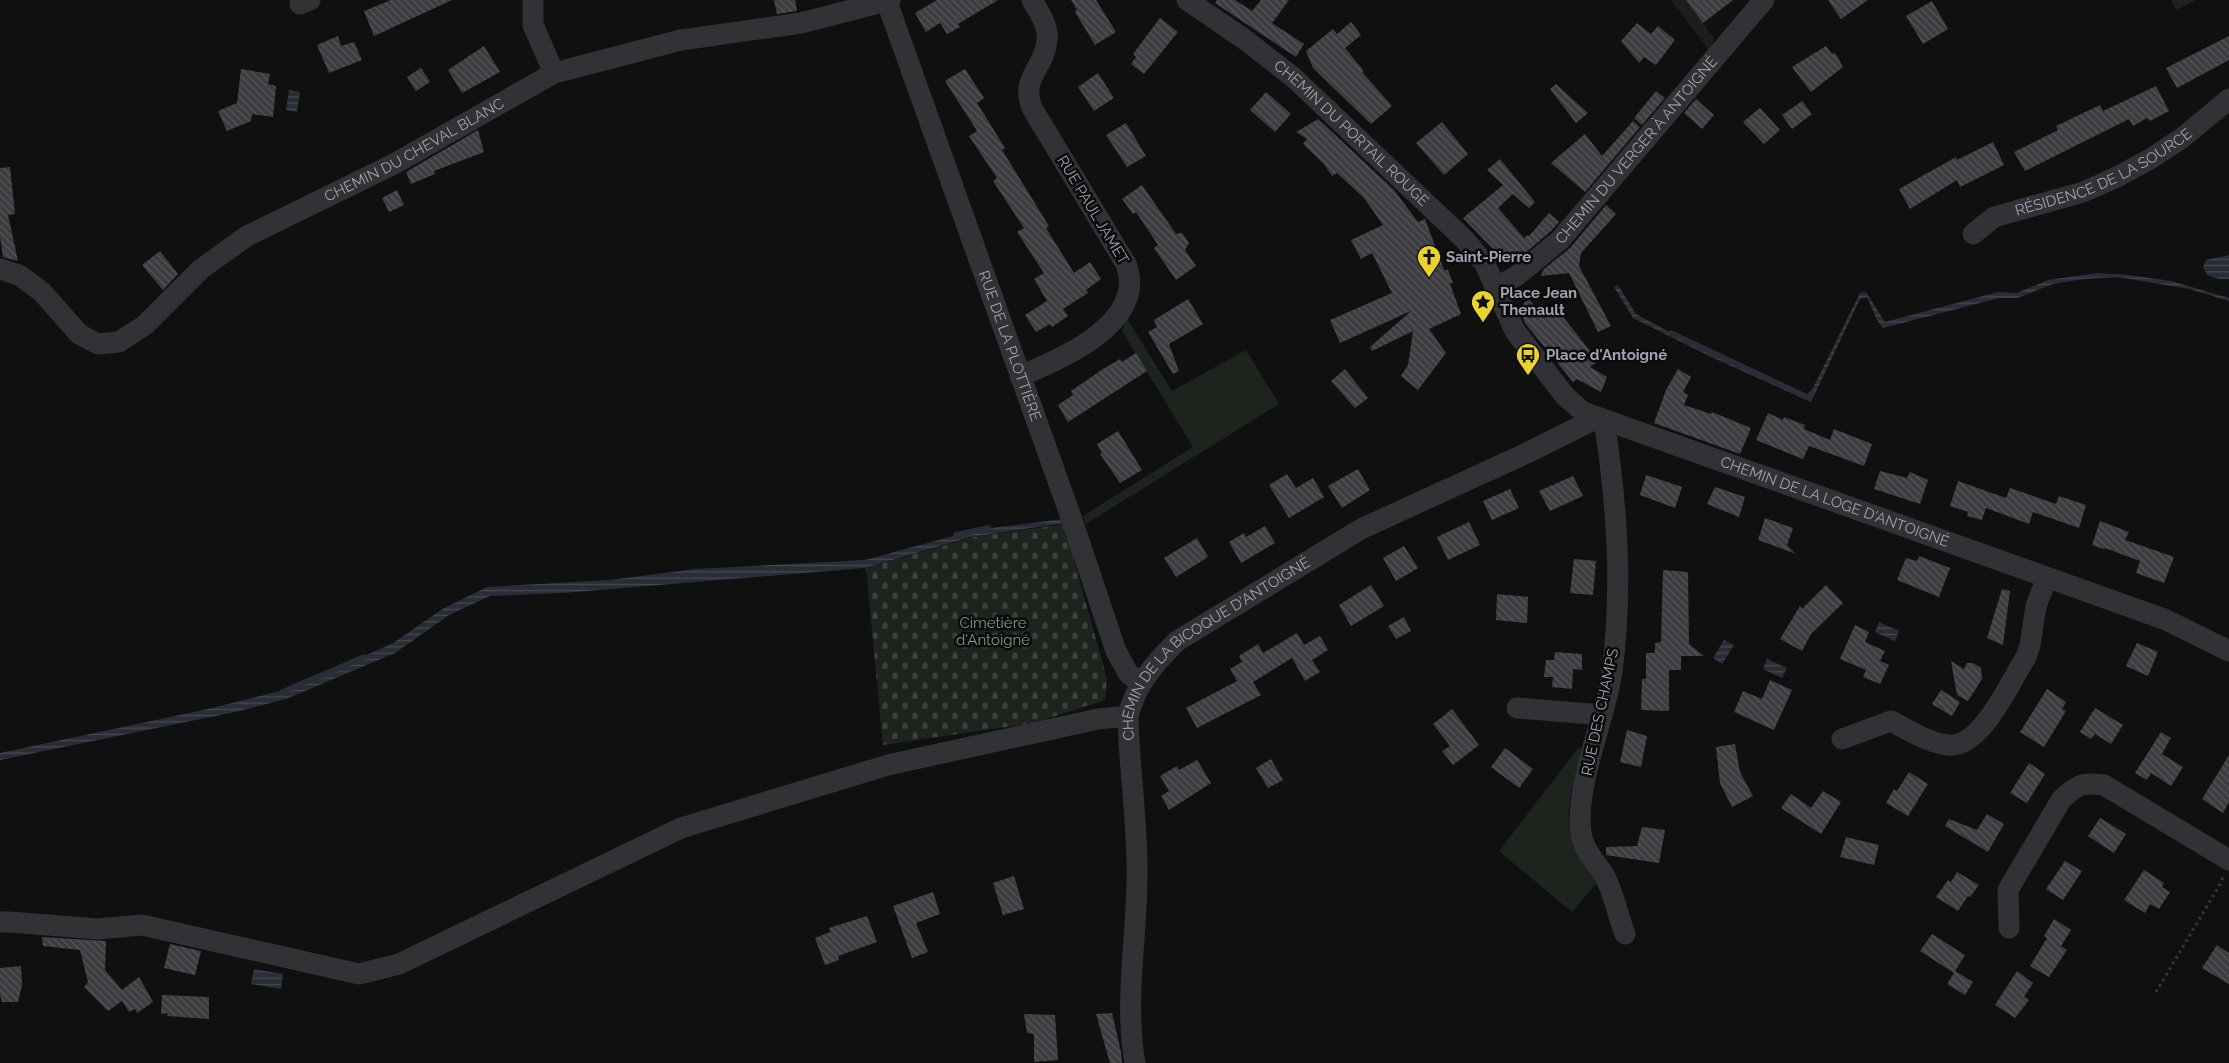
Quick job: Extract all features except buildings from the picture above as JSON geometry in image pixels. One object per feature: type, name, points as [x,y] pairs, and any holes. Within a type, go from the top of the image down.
[{"type":"street","points":[[533,0],[533,25],[554,73]]},
{"type":"street","name":"RUE PAUL JAMET","points":[[1020,376],[1061,359],[1108,327],[1115,319],[1131,286],[1126,264],[1032,108],[1028,97],[1031,77],[1048,41],[1042,18],[1032,0]]},
{"type":"street","name":"CHEMIN DU PORTAIL ROUGE","points":[[1187,0],[1244,39],[1293,76],[1427,201],[1466,240],[1480,258],[1495,288]]},
{"type":"street","name":"CHEMIN DU VERGER À ANTOIGNÉ","points":[[1495,288],[1515,277],[1560,240],[1764,0]]},
{"type":"street","name":"CHEMIN DU CHEVAL BLANC","points":[[0,269],[19,275],[42,292],[79,334],[98,344],[119,342],[145,325],[202,268],[247,236],[394,164],[554,73],[682,40],[801,23],[888,1]]},
{"type":"street","name":"RUE DE LA PLOTTIÈRE","points":[[888,1],[1072,520],[1116,651],[1128,673],[1140,683]]},
{"type":"street","name":"RÉSIDENCE DE LA SOURCE","points":[[1973,234],[1994,217],[2083,192],[2116,177],[2150,159],[2182,138],[2229,99]]},
{"type":"street","name":"CHEMIN DE LA LOGE D'ANTOIGNÉ","points":[[1495,288],[1515,331],[1541,365],[1576,407],[1600,419],[2164,619],[2229,651]]},
{"type":"street","name":"CHEMIN DE LA BICOQUE D'ANTOIGNÉ","points":[[1135,1063],[1129,1009],[1137,867],[1128,716],[1132,699],[1140,683],[1154,663],[1178,641],[1361,530],[1600,419]]},
{"type":"street","name":"RUE DES CHAMPS","points":[[1600,419],[1617,522],[1617,627],[1611,675],[1582,798],[1580,819],[1582,839],[1589,857],[1604,876],[1625,934]]},
{"type":"street","points":[[1842,739],[1891,721],[1930,740],[1949,745],[1968,740],[1982,728],[2026,657],[2030,645],[2035,611],[2047,578]]},
{"type":"street","points":[[1517,708],[1602,715]]},
{"type":"street","points":[[0,922],[98,929],[142,924],[359,974],[399,964],[681,828],[888,765],[1098,719],[1128,716]]},
{"type":"street","points":[[2009,928],[2008,890],[2061,800],[2073,789],[2088,783],[2104,785],[2229,859]]},
{"type":"path","points":[[2156,992],[2219,886],[2229,859]]},
{"type":"shaded area","points":[[1671,0],[1733,0],[1703,23],[1714,38],[1710,51]]},
{"type":"shaded area","points":[[289,90],[300,92],[297,112],[286,110]]},
{"type":"shaded area","points":[[2229,255],[2229,279],[2219,279],[2207,275],[2203,267],[2206,260]]},
{"type":"shaded area","points":[[2098,273],[2171,281],[2229,298],[2229,301],[2189,289],[2118,277],[2084,279],[2053,284],[2017,298],[1999,298],[1883,328],[1878,322],[1867,297],[1860,299],[1811,402],[1711,357],[1633,318],[1614,287],[1618,285],[1636,314],[1692,344],[1808,398],[1860,293],[1866,292],[1885,322],[1998,292],[2017,293],[2048,280]]},
{"type":"shaded area","points":[[1063,519],[1065,523],[971,537],[865,568],[563,593],[490,596],[449,615],[395,653],[286,699],[235,712],[0,760],[0,753],[208,709],[296,687],[393,643],[444,608],[487,587],[609,580],[696,569],[865,560],[975,530]]},
{"type":"shaded area","points":[[1879,622],[1899,631],[1895,641],[1875,632]]},
{"type":"shaded area","points":[[1724,640],[1734,645],[1722,664],[1713,658]]},
{"type":"shaded area","points":[[1767,659],[1787,668],[1782,678],[1763,669]]},
{"type":"shaded area","points":[[254,969],[283,974],[281,989],[251,984]]},
{"type":"green space","points":[[2171,0],[2196,0],[2176,10]]},
{"type":"green space","points":[[1126,317],[1172,391],[1246,350],[1279,404],[1086,524],[1083,516],[1193,447],[1122,331]]},
{"type":"green space","name":"Cimetière d'Antoigné","points":[[1064,524],[1107,679],[1105,700],[1034,723],[883,745],[866,568],[974,537]]},
{"type":"green space","points":[[1579,747],[1583,749],[1571,791],[1569,823],[1576,845],[1598,881],[1572,912],[1499,851]]},
{"type":"waterway","points":[[1671,333],[1809,398],[1812,393]]},
{"type":"waterway","points":[[956,535],[988,528]]},
{"type":"waterway","points":[[282,692],[364,657]]},
{"type":"place","name":"Saint-Pierre","points":[[1429,278]]},
{"type":"place","name":"Place Jean Thenault","points":[[1483,323]]},
{"type":"place","name":"Place d'Antoigné","points":[[1528,376]]}]
